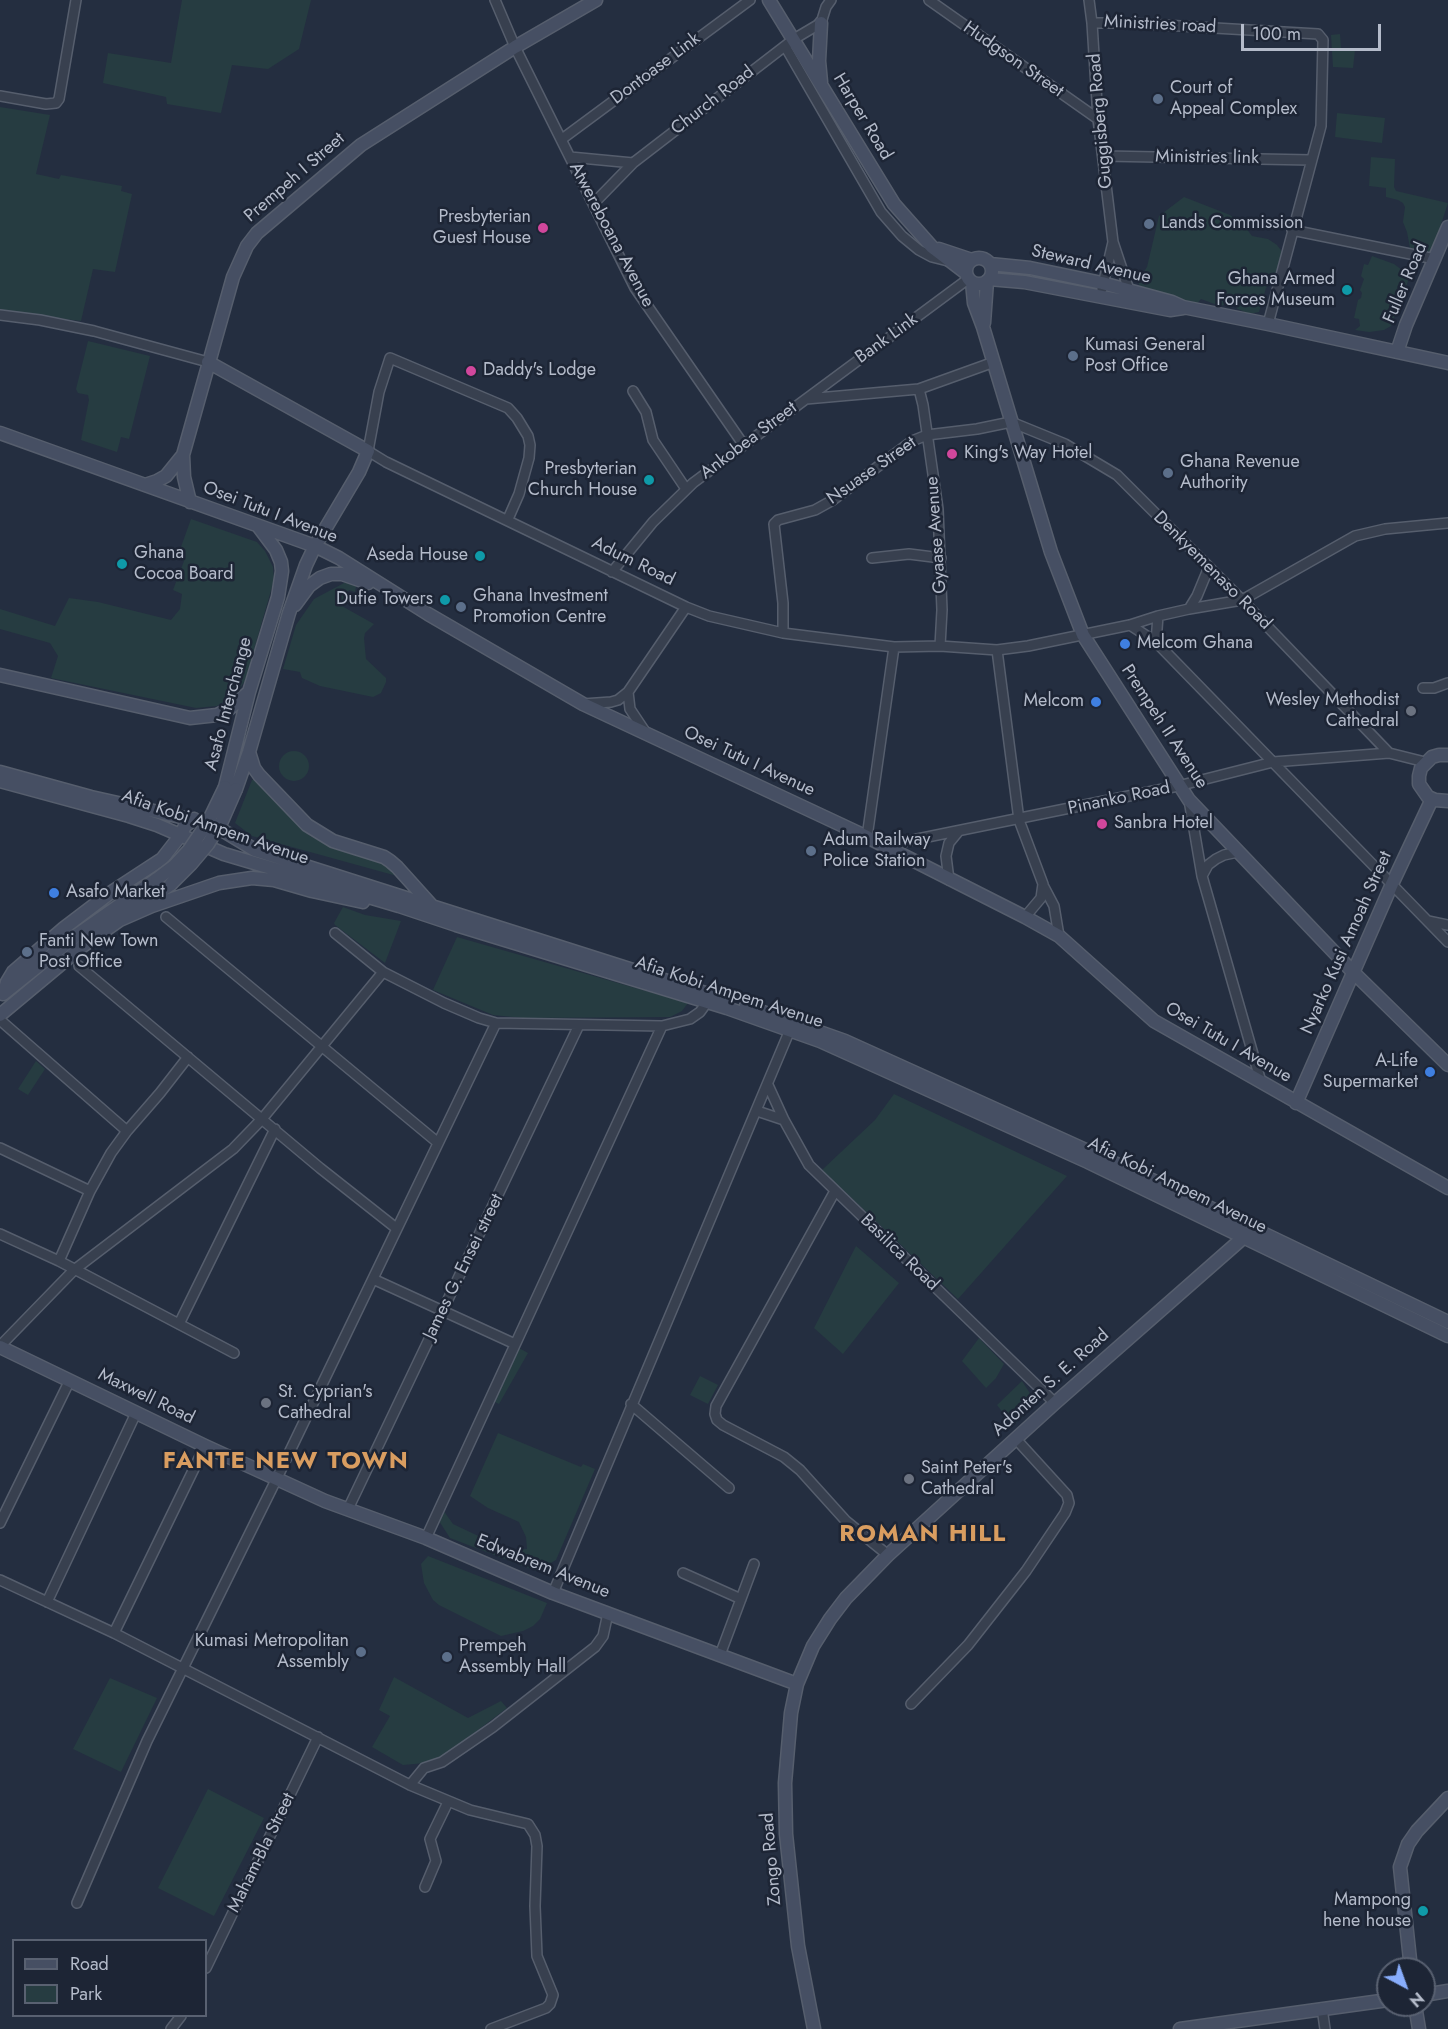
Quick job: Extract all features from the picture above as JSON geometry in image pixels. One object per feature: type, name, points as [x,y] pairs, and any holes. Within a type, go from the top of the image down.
[{"type":"street","points":[[0,96],[46,105],[56,103],[59,99],[76,0]]},
{"type":"street","name":"Atwereboana Avenue","points":[[495,0],[515,46],[644,303],[743,444]]},
{"type":"street","name":"Prempeh I Street","points":[[190,502],[184,477],[183,455],[208,362],[239,262],[257,233],[361,145],[515,46],[596,0]]},
{"type":"street","name":"Dontoase Link","points":[[562,139],[750,0]]},
{"type":"street","name":"Harper Road","points":[[769,0],[789,43],[821,84],[894,204],[932,247],[969,278]]},
{"type":"street","points":[[821,84],[819,62],[821,23],[831,0]]},
{"type":"street","name":"Hudgson Street","points":[[929,0],[1098,119]]},
{"type":"street","name":"Guggisberg Road","points":[[1089,0],[1098,119],[1113,242],[1130,297]]},
{"type":"street","name":"Ministries road","points":[[1092,22],[1318,34],[1323,40],[1321,126],[1311,160]]},
{"type":"street","name":"Church Road","points":[[594,202],[633,163],[789,43],[821,23]]},
{"type":"street","points":[[789,43],[881,212],[902,236],[920,250],[932,257],[950,261]]},
{"type":"street","name":"Ministries link","points":[[1104,156],[1311,160]]},
{"type":"street","points":[[570,157],[633,163]]},
{"type":"street","points":[[1268,324],[1311,160]]},
{"type":"street","name":"Fuller Road","points":[[1397,352],[1448,227]]},
{"type":"street","points":[[1292,230],[1435,259]]},
{"type":"street","name":"Guggisberg Road","points":[[1101,297],[1102,283],[1113,242]]},
{"type":"street","points":[[932,247],[972,260],[984,259],[990,264],[992,271],[988,280],[982,284],[969,278],[966,267],[972,260]]},
{"type":"street","name":"Steward Avenue","points":[[990,264],[1030,268],[1102,283],[1130,297]]},
{"type":"street","name":"Prempeh II Avenue","points":[[969,278],[974,303],[1051,552],[1083,635],[1189,800],[1353,972],[1448,1065]]},
{"type":"street","name":"Bank Link","points":[[806,399],[969,278]]},
{"type":"street","name":"Steward Avenue","points":[[988,280],[1024,282],[1101,297],[1130,297],[1172,302],[1183,308],[1448,363]]},
{"type":"street","name":"Prempeh II Avenue","points":[[983,327],[988,280]]},
{"type":"street","points":[[0,315],[40,320],[94,332],[208,362]]},
{"type":"street","points":[[368,451],[379,392],[390,358],[508,408],[521,423],[530,445],[529,458],[519,494],[508,519]]},
{"type":"street","name":"Adum Road","points":[[208,362],[394,465],[686,607],[709,616],[783,633],[894,647],[940,646],[998,650],[1028,646],[1130,626],[1158,616],[1189,609],[1242,600],[1355,536],[1385,529],[1448,523]]},
{"type":"street","name":"Ankobea Street","points":[[612,572],[653,522],[686,489],[743,444],[806,399],[920,389],[994,362]]},
{"type":"street","name":"Gyaase Avenue","points":[[920,389],[938,509],[942,610],[940,646]]},
{"type":"street","points":[[633,391],[646,412],[653,440],[686,489]]},
{"type":"street","name":"Nsuase Street","points":[[783,633],[783,603],[773,530],[778,519],[815,510],[833,500],[912,441],[927,435],[1011,422]]},
{"type":"street","name":"Denkyemenaso Road","points":[[1011,422],[1065,444],[1117,475],[1242,600],[1389,753]]},
{"type":"street","name":"Osei Tutu I Avenue","points":[[0,433],[315,546],[339,558],[437,620],[583,704],[867,837],[1025,916],[1059,936],[1154,1022],[1448,1188]]},
{"type":"street","name":"Asafo Interchange","points":[[120,920],[171,884],[202,851],[222,821],[249,752],[289,613],[306,565],[354,482],[368,451]]},
{"type":"street","points":[[145,485],[158,482],[166,476],[183,455]]},
{"type":"street","name":"Asafo Interchange","points":[[81,940],[174,866],[189,850],[219,802],[231,770],[249,692],[278,597],[282,571],[276,550],[257,525]]},
{"type":"street","points":[[872,558],[909,554],[941,558]]},
{"type":"street","points":[[1189,609],[1209,567]]},
{"type":"street","points":[[289,613],[309,586],[331,574],[342,574],[394,593]]},
{"type":"street","points":[[583,704],[611,702],[618,700],[628,692],[686,607]]},
{"type":"street","points":[[1156,642],[1158,616]]},
{"type":"street","points":[[1130,626],[1156,642],[1448,942]]},
{"type":"street","points":[[867,837],[894,647]]},
{"type":"street","points":[[998,650],[1019,820],[1044,887],[1054,906],[1059,936]]},
{"type":"street","points":[[0,675],[190,718],[217,715],[229,710],[249,692]]},
{"type":"street","points":[[1423,688],[1434,688],[1448,683]]},
{"type":"street","points":[[628,692],[630,708],[646,733]]},
{"type":"street","points":[[249,752],[254,768],[307,825],[333,841],[384,857],[404,874],[433,907]]},
{"type":"street","name":"Pinanko Road","points":[[883,846],[1178,786],[1273,762],[1389,753],[1425,762]]},
{"type":"street","points":[[1443,802],[1423,791],[1419,784],[1421,768],[1425,762],[1439,755],[1448,755]]},
{"type":"street","name":"Afia Kobi Ampem Avenue","points":[[0,772],[91,797],[212,824],[255,850],[710,999],[748,1015],[792,1026],[1448,1322]]},
{"type":"street","name":"Afia Kobi Ampem Avenue","points":[[0,781],[129,816],[157,825],[224,854],[710,999]]},
{"type":"street","points":[[1189,800],[1202,876],[1261,1082]]},
{"type":"street","name":"Nyarko Kusi Amoah Street","points":[[1296,1103],[1392,884],[1443,802]]},
{"type":"street","points":[[2,995],[13,972],[82,914],[162,859],[185,826],[194,819]]},
{"type":"street","points":[[949,880],[946,856],[949,843],[958,832]]},
{"type":"street","points":[[1202,876],[1208,865],[1216,859],[1238,852]]},
{"type":"street","points":[[2,995],[81,940],[152,906],[219,883],[265,878],[355,901],[399,906]]},
{"type":"street","points":[[1025,916],[1041,898],[1044,887]]},
{"type":"street","points":[[165,917],[437,1142]]},
{"type":"street","points":[[1428,921],[1448,925]]},
{"type":"street","points":[[335,933],[383,972],[444,1003],[496,1023],[662,1026],[690,1019],[710,999]]},
{"type":"street","points":[[0,1015],[81,940]]},
{"type":"street","points":[[79,966],[396,1228]]},
{"type":"street","points":[[0,1346],[74,1270],[233,1149],[262,1119],[383,972]]},
{"type":"street","points":[[0,1020],[127,1131]]},
{"type":"street","points":[[77,1903],[147,1741],[277,1478],[496,1023]]},
{"type":"street","name":"James G. Ensei street","points":[[348,1509],[579,1025]]},
{"type":"street","points":[[426,1538],[662,1026]]},
{"type":"street","points":[[553,1593],[792,1026]]},
{"type":"street","points":[[58,1261],[100,1172],[127,1131],[188,1057]]},
{"type":"street","name":"Basilica Road","points":[[768,1085],[802,1156],[835,1191],[1055,1403]]},
{"type":"street","points":[[757,1111],[784,1120]]},
{"type":"street","points":[[179,1324],[275,1130]]},
{"type":"street","points":[[0,1148],[90,1191]]},
{"type":"street","points":[[835,1191],[721,1396],[715,1414],[717,1420],[723,1425],[784,1457],[800,1470],[846,1521],[888,1555]]},
{"type":"street","name":"Afia Kobi Ampem Avenue","points":[[1248,1232],[1448,1336]]},
{"type":"street","name":"Adonten S. E. Road","points":[[797,1684],[813,1646],[830,1619],[864,1578],[1016,1438],[1248,1232]]},
{"type":"street","points":[[0,1234],[58,1261],[234,1353]]},
{"type":"street","points":[[373,1279],[515,1344]]},
{"type":"street","name":"Maxwell Road","points":[[0,1346],[205,1446],[277,1478]]},
{"type":"street","points":[[0,1523],[70,1380]]},
{"type":"street","points":[[631,1404],[729,1488]]},
{"type":"street","points":[[47,1602],[136,1413]]},
{"type":"street","points":[[911,1704],[968,1645],[1026,1571],[1065,1513],[1068,1503],[1067,1495],[1016,1438]]},
{"type":"street","points":[[114,1633],[205,1446]]},
{"type":"street","name":"Edwabrem Avenue","points":[[277,1478],[317,1497],[426,1538],[553,1593],[797,1684]]},
{"type":"street","points":[[720,1655],[754,1564]]},
{"type":"street","points":[[682,1573],[741,1599]]},
{"type":"street","points":[[0,1580],[114,1633],[410,1785],[470,1810],[528,1824],[535,1835],[537,1846],[535,1906],[537,1956],[553,1995],[546,2008],[491,2029]]},
{"type":"street","points":[[410,1785],[424,1768],[442,1762],[493,1727],[595,1647],[603,1636],[608,1613]]},
{"type":"street","name":"Zongo Road","points":[[797,1684],[791,1713],[784,1783],[786,1834],[798,1946],[814,2029]]},
{"type":"street","name":"Maham-Bla Street","points":[[207,1966],[318,1737]]},
{"type":"street","points":[[1410,1957],[1400,1867],[1408,1845],[1417,1831],[1448,1798]]},
{"type":"street","points":[[425,1887],[436,1861],[430,1839],[448,1802]]},
{"type":"street","points":[[1180,2029],[1243,2024],[1322,2008],[1376,2001]]},
{"type":"street","points":[[1322,2008],[1324,2029]]},
{"type":"street","points":[[171,2029],[180,2017]]},
{"type":"green space","points":[[182,0],[311,0],[299,49],[268,69],[232,65],[221,113],[167,104],[166,97],[103,83],[108,53],[171,63]]},
{"type":"green space","points":[[1340,34],[1341,49],[1355,50],[1353,68],[1333,67],[1331,35]]},
{"type":"green space","points":[[0,107],[50,115],[36,174],[59,179],[61,175],[122,186],[121,191],[132,194],[115,272],[93,269],[81,321],[0,311]]},
{"type":"green space","points":[[1337,113],[1385,118],[1382,143],[1335,137]]},
{"type":"green space","points":[[1371,157],[1395,159],[1394,187],[1396,191],[1448,203],[1432,252],[1410,248],[1403,222],[1405,207],[1403,203],[1386,197],[1386,188],[1369,186]]},
{"type":"green space","points":[[1184,197],[1230,215],[1252,236],[1268,239],[1283,253],[1278,276],[1266,288],[1259,312],[1249,314],[1231,303],[1220,306],[1201,299],[1195,306],[1147,294],[1140,287],[1138,281],[1147,267],[1159,216]]},
{"type":"green space","points":[[1372,256],[1394,264],[1410,276],[1391,326],[1384,330],[1369,332],[1355,330],[1360,326],[1359,319],[1354,318],[1362,293],[1360,290],[1364,279],[1361,276],[1364,264],[1368,265]]},
{"type":"green space","points":[[88,341],[150,356],[129,439],[121,437],[117,452],[81,440],[89,400],[88,395],[78,393],[76,389]]},
{"type":"green space","points":[[191,519],[257,542],[265,551],[273,567],[274,580],[245,681],[236,694],[217,706],[196,708],[51,678],[58,656],[50,643],[0,629],[0,609],[55,626],[69,598],[98,602],[171,620],[180,609],[182,594],[173,590],[184,561],[177,558]]},
{"type":"green space","points":[[346,582],[356,586],[355,592],[349,590],[340,605],[374,624],[365,633],[366,659],[386,678],[386,682],[381,693],[373,697],[320,686],[302,678],[300,672],[283,669],[296,625],[314,599]]},
{"type":"green space","points":[[294,751],[300,752],[308,760],[308,772],[300,780],[294,781],[288,780],[280,772],[279,766],[280,760],[288,752]]},
{"type":"green space","points":[[252,780],[255,780],[310,836],[327,844],[373,858],[388,866],[397,876],[252,836],[235,823]]},
{"type":"green space","points":[[343,907],[365,915],[401,921],[385,963],[335,925]]},
{"type":"green space","points":[[457,937],[688,1003],[682,1011],[670,1017],[523,1018],[493,1015],[433,990]]},
{"type":"green space","points":[[36,1061],[45,1069],[28,1095],[18,1089]]},
{"type":"green space","points":[[894,1094],[1067,1176],[958,1299],[822,1170],[875,1120]]},
{"type":"green space","points":[[856,1246],[899,1283],[843,1354],[814,1328]]},
{"type":"green space","points":[[979,1338],[1004,1364],[996,1378],[986,1388],[962,1361]]},
{"type":"green space","points":[[519,1348],[528,1353],[499,1404],[493,1401]]},
{"type":"green space","points":[[700,1376],[718,1385],[708,1404],[690,1395]]},
{"type":"green space","points":[[1022,1381],[1033,1398],[1031,1409],[1013,1426],[997,1405]]},
{"type":"green space","points":[[498,1433],[581,1467],[583,1464],[595,1469],[556,1560],[536,1571],[450,1538],[439,1521],[443,1510],[453,1524],[510,1551],[527,1549],[526,1537],[519,1522],[488,1508],[470,1496]]},
{"type":"green space","points":[[428,1556],[547,1603],[540,1619],[523,1631],[501,1636],[439,1605],[433,1600],[424,1583],[421,1564]]},
{"type":"green space","points":[[394,1677],[468,1718],[501,1701],[507,1708],[436,1762],[403,1765],[372,1747],[390,1716],[379,1710]]},
{"type":"green space","points":[[110,1678],[157,1698],[121,1772],[73,1749]]},
{"type":"green space","points":[[208,1789],[264,1818],[214,1916],[158,1888]]},
{"type":"place","name":"Court of Appeal Complex","points":[[1158,99]]},
{"type":"place","name":"Lands Commission","points":[[1149,224]]},
{"type":"place","name":"Presbyterian Guest House","points":[[543,228]]},
{"type":"place","name":"Ghana Armed Forces Museum","points":[[1347,290]]},
{"type":"place","name":"Kumasi General Post Office","points":[[1073,356]]},
{"type":"place","name":"Daddy's Lodge","points":[[471,371]]},
{"type":"place","name":"King's Way Hotel","points":[[952,454]]},
{"type":"place","name":"Ghana Revenue Authority","points":[[1168,473]]},
{"type":"place","name":"Presbyterian Church House","points":[[649,480]]},
{"type":"place","name":"Aseda House","points":[[480,556]]},
{"type":"place","name":"Ghana Cocoa Board","points":[[122,564]]},
{"type":"place","name":"Dufie Towers","points":[[445,600]]},
{"type":"place","name":"Ghana Investment Promotion Centre","points":[[461,607]]},
{"type":"place","name":"Melcom Ghana","points":[[1125,644]]},
{"type":"place","name":"Melcom","points":[[1096,702]]},
{"type":"place","name":"Wesley Methodist Cathedral","points":[[1411,711]]},
{"type":"place","name":"Sanbra Hotel","points":[[1102,824]]},
{"type":"place","name":"Adum Railway Police Station","points":[[811,851]]},
{"type":"place","name":"Asafo Market","points":[[54,893]]},
{"type":"place","name":"Fanti New Town Post Office","points":[[27,952]]},
{"type":"place","name":"A-Life Supermarket","points":[[1430,1072]]},
{"type":"place","name":"St. Cyprian's Cathedral","points":[[266,1403]]},
{"type":"place","name":"Saint Peter's Cathedral","points":[[909,1479]]},
{"type":"place","name":"Kumasi Metropolitan Assembly","points":[[361,1652]]},
{"type":"place","name":"Prempeh Assembly Hall","points":[[447,1657]]},
{"type":"place","name":"Mampong hene house","points":[[1423,1911]]},
{"type":"district","name":"FANTE NEW TOWN","points":[[286,1462]]},
{"type":"district","name":"ROMAN HILL","points":[[923,1535]]}]
